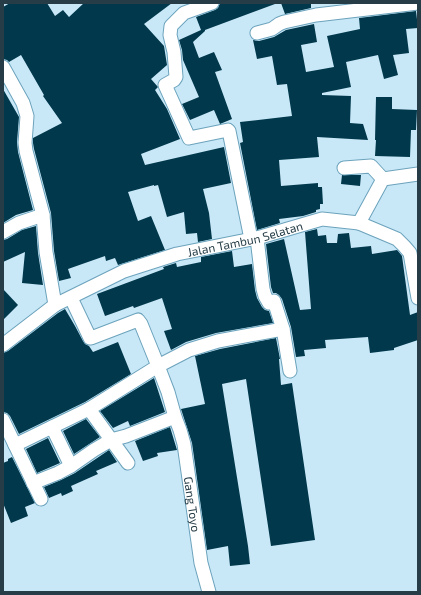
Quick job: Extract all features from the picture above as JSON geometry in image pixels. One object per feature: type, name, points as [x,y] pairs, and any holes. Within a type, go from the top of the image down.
[{"type":"street","points":[[212,3],[184,13],[171,26],[170,35],[174,52],[176,77],[174,80],[165,85],[189,138],[229,131],[254,238],[263,290],[269,302],[274,301],[283,329],[290,371]]},
{"type":"street","points":[[258,33],[272,29],[279,24],[314,9],[418,3]]},
{"type":"street","points":[[3,67],[23,103],[27,116],[25,143],[26,151],[43,215],[46,252],[55,305]]},
{"type":"street","points":[[344,168],[371,166],[383,179]]},
{"type":"street","points":[[383,179],[418,174]]},
{"type":"street","points":[[359,222],[383,179]]},
{"type":"street","points":[[3,232],[19,223],[43,215]]},
{"type":"street","name":"Jalan Tambun Selatan","points":[[3,345],[55,305],[124,271],[177,254],[254,238],[322,219],[359,222],[397,239],[410,253],[418,298]]},
{"type":"street","name":"Gang Toyo","points":[[71,298],[90,338],[138,320],[141,324],[168,392],[184,444],[201,563],[208,592]]},
{"type":"street","points":[[15,445],[89,409],[158,366],[189,350],[218,341],[283,329]]},
{"type":"street","points":[[89,409],[128,463]]},
{"type":"street","points":[[33,483],[71,466],[111,440],[126,436],[175,417]]},
{"type":"street","points":[[3,420],[41,499]]},
{"type":"street","points":[[52,427],[71,466]]},
{"type":"building","points":[[10,3],[47,3],[55,16],[63,10],[69,17],[84,3],[172,3],[144,24],[164,46],[167,65],[151,79],[158,87],[155,90],[167,109],[180,139],[141,154],[145,165],[224,147],[231,183],[203,189],[209,213],[212,239],[198,242],[197,233],[186,234],[184,212],[167,217],[158,185],[128,192],[138,221],[151,216],[165,250],[118,265],[115,258],[106,261],[105,256],[68,269],[71,278],[59,281],[54,251],[51,213],[34,149],[33,138],[62,123],[43,96],[44,95],[21,55],[9,62],[3,59],[3,7]]},
{"type":"building","points":[[220,3],[275,4],[205,30],[193,42],[199,58],[214,52],[222,70],[215,72],[232,119],[220,124],[214,110],[190,120],[182,104],[199,97],[183,60],[179,40],[201,30],[196,17],[215,10],[218,8]]},
{"type":"building","points":[[281,3],[311,3],[311,8],[285,14]]},
{"type":"building","points":[[416,11],[418,28],[406,29],[409,53],[393,55],[398,75],[384,79],[378,55],[346,62],[351,87],[322,93],[322,95],[351,96],[350,123],[363,124],[368,140],[317,137],[319,157],[279,160],[281,186],[318,183],[318,187],[322,187],[323,204],[320,204],[320,209],[316,210],[316,212],[303,216],[279,219],[280,223],[257,230],[240,143],[243,142],[240,122],[292,116],[287,84],[277,85],[272,56],[257,59],[253,40],[259,41],[274,37],[286,30],[314,24],[317,42],[301,45],[306,72],[334,67],[327,36],[360,29],[359,18]]},
{"type":"building","points":[[3,89],[19,117],[17,142],[18,152],[33,210],[16,215],[3,223]]},
{"type":"building","points":[[376,97],[392,97],[392,109],[417,110],[416,130],[411,130],[410,157],[375,156]]},
{"type":"building","points":[[342,175],[361,175],[360,186],[341,184]]},
{"type":"building","points":[[36,226],[43,285],[22,283],[25,252],[3,262],[3,240],[22,230]]},
{"type":"building","points":[[317,229],[318,236],[326,235],[327,243],[337,243],[338,234],[349,233],[351,248],[371,246],[372,254],[398,251],[402,256],[410,315],[418,312],[418,340],[394,348],[394,350],[370,353],[368,337],[325,340],[326,348],[304,350],[305,356],[296,357],[291,327],[282,299],[276,293],[273,293],[271,287],[266,244],[284,239],[300,310],[311,309],[305,232]]},
{"type":"building","points":[[232,251],[234,267],[252,264],[257,298],[262,307],[269,311],[273,323],[216,333],[186,342],[171,350],[164,331],[172,329],[162,298],[105,316],[97,294],[164,269],[163,267],[176,263],[177,267],[201,262],[201,257]]},
{"type":"building","points":[[3,289],[18,305],[3,320]]},
{"type":"building","points":[[65,309],[83,341],[93,352],[118,342],[131,374],[85,402],[19,434],[10,416],[3,412],[3,353],[8,351]]},
{"type":"building","points":[[276,338],[280,359],[281,385],[292,383],[315,540],[271,546],[246,379],[222,384],[250,564],[230,566],[228,546],[207,550],[192,443],[181,409],[205,404],[195,356],[220,349]]},
{"type":"building","points":[[154,378],[165,412],[130,426],[128,421],[113,428],[100,411]]},
{"type":"building","points":[[86,419],[100,437],[74,454],[63,431]]},
{"type":"building","points":[[170,427],[177,450],[157,453],[158,456],[143,461],[135,441]]},
{"type":"building","points":[[48,438],[60,463],[37,473],[26,449]]},
{"type":"building","points":[[109,450],[117,462],[96,471],[98,474],[71,486],[73,491],[62,496],[61,493],[49,498],[44,487],[75,473]]},
{"type":"building","points":[[12,457],[35,503],[25,507],[28,516],[11,523],[3,503],[3,463]]}]
